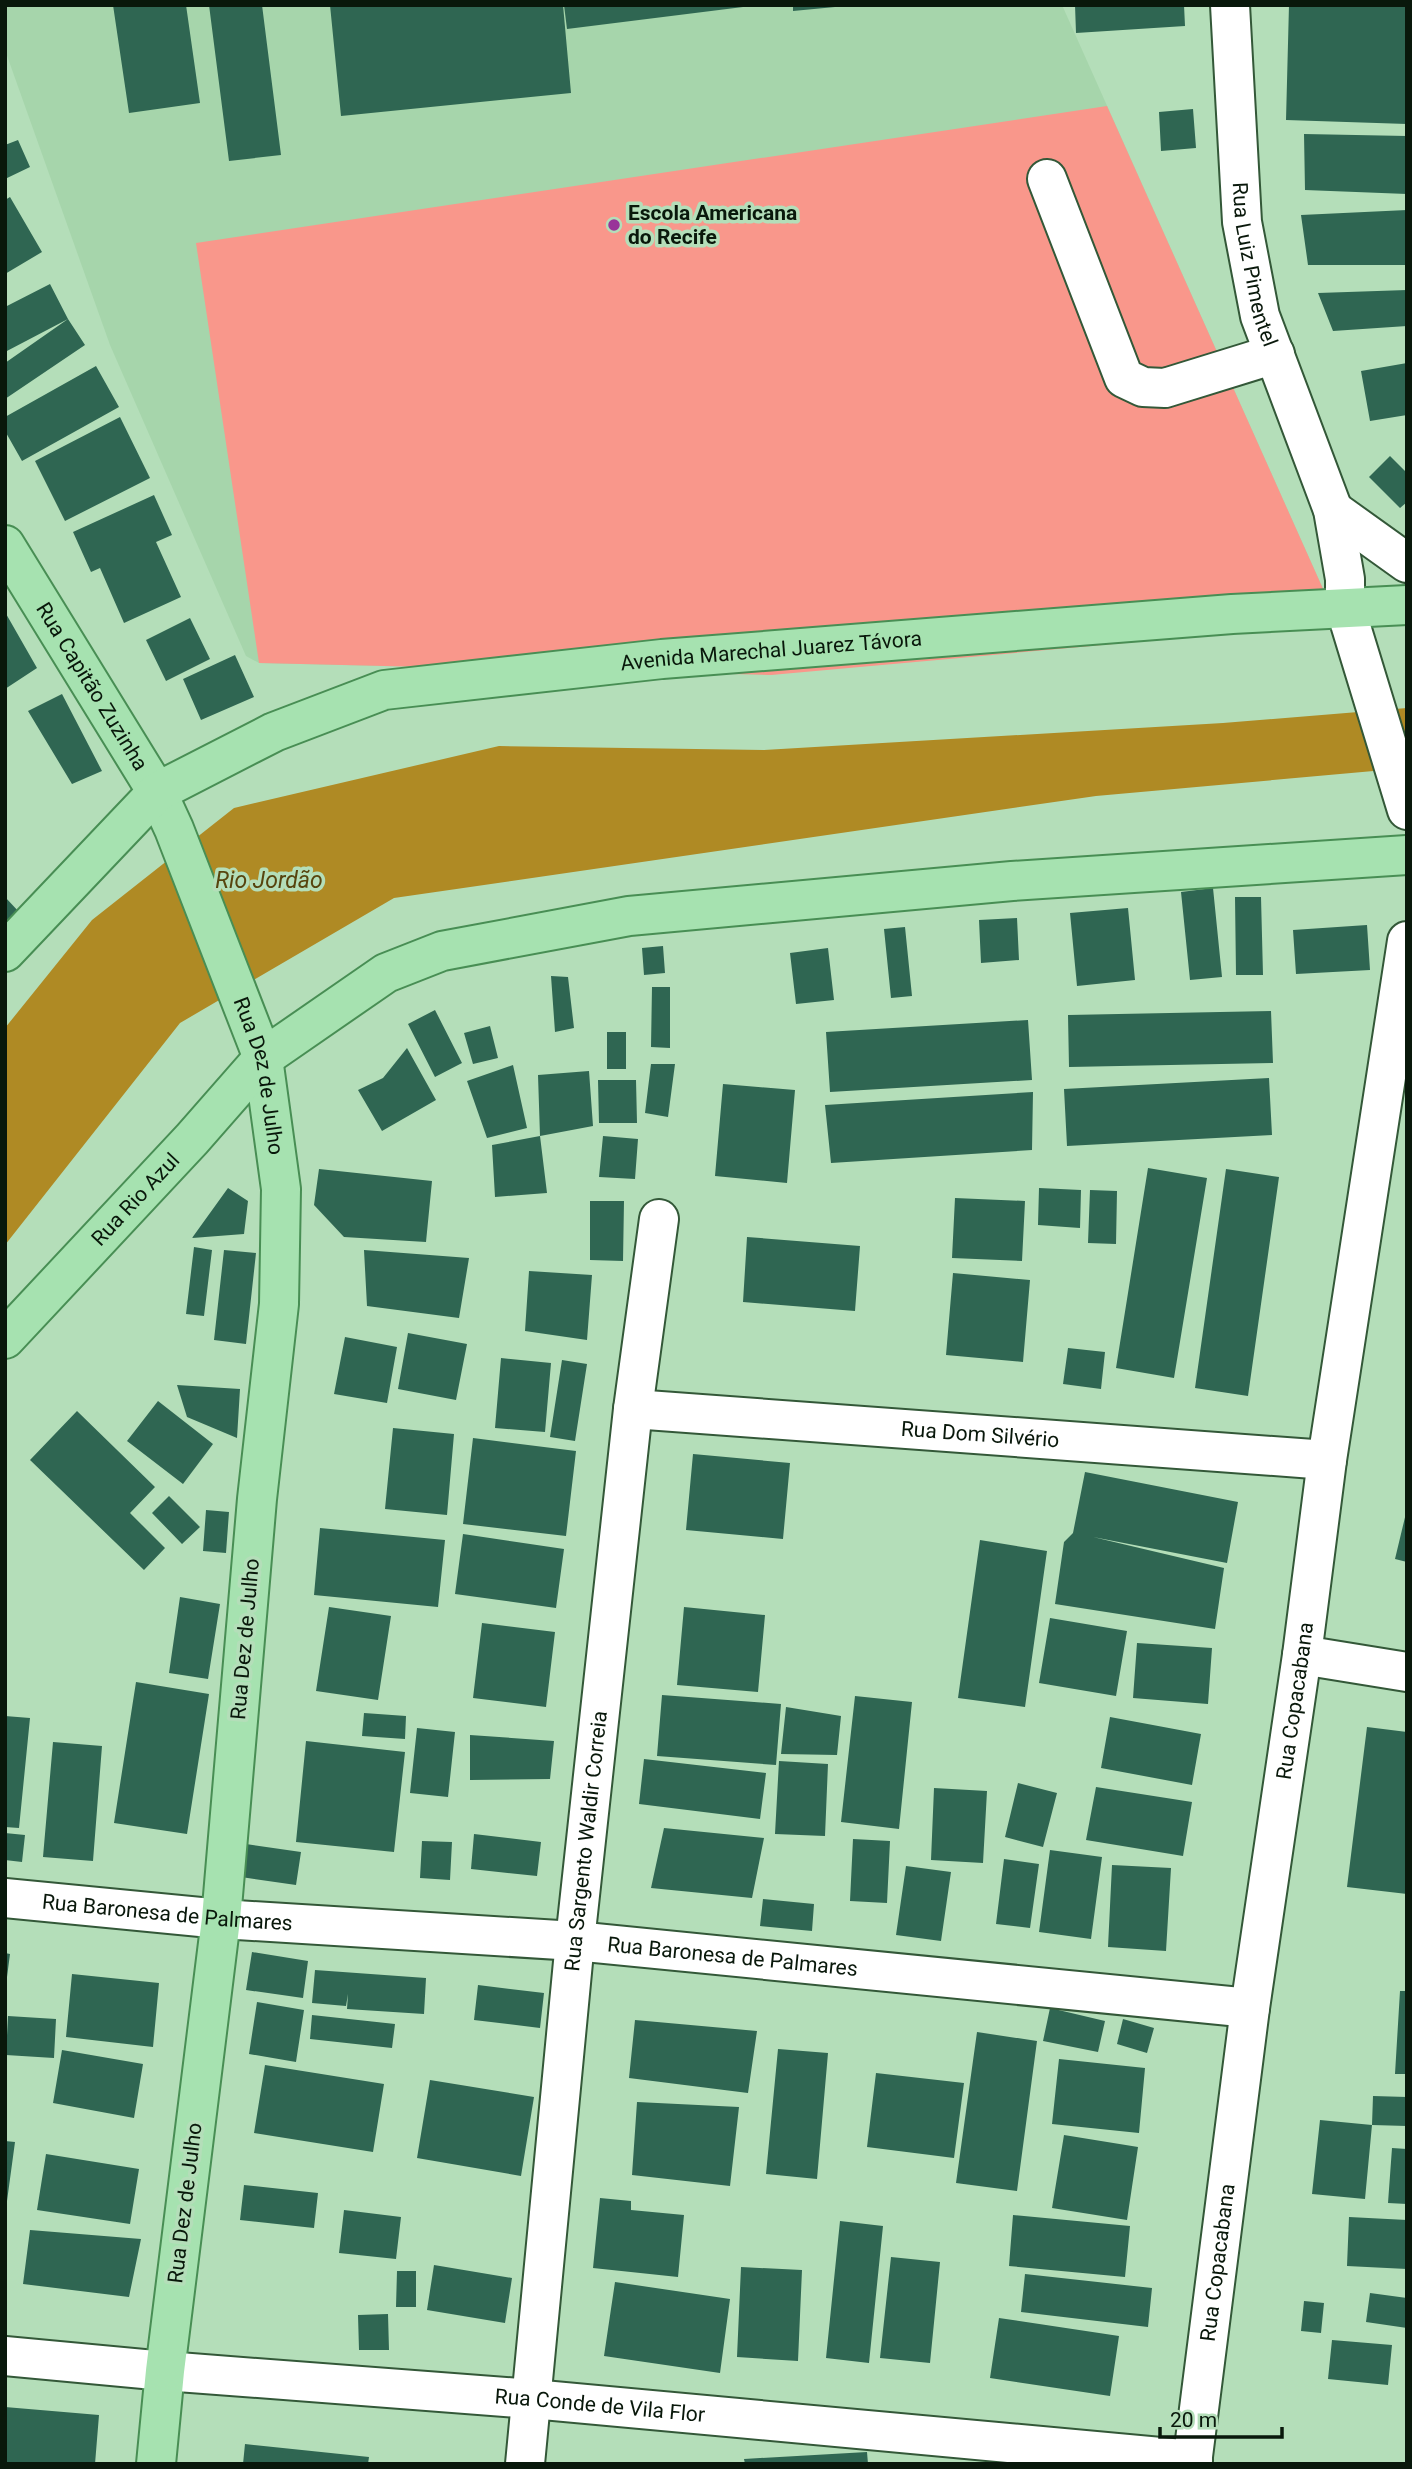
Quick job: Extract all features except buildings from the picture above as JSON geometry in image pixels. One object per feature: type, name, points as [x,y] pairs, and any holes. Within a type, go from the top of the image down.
[{"type":"main road","name":"Rua Capitão Zuzinha","points":[[5,545],[158,792],[174,829]]},
{"type":"main road","name":"Avenida Marechal Juarez Távora","points":[[158,792],[274,732],[384,690],[662,659],[1349,621],[1407,605]]},
{"type":"main road","points":[[5,952],[158,792]]},
{"type":"main road","name":"Rua Dez de Julho","points":[[156,2464],[220,1919],[257,1499],[279,1304],[281,1189],[263,1058],[174,829]]},
{"type":"main road","points":[[263,1058],[386,974],[442,951],[629,916],[1012,881],[1407,855]]},
{"type":"main road","name":"Rua Rio Azul","points":[[5,1339],[192,1139],[263,1058]]},
{"type":"street","name":"Rua Luiz Pimentel","points":[[1230,5],[1242,222],[1260,316],[1333,510],[1349,621]]},
{"type":"street","points":[[1046,179],[1124,378],[1143,387],[1165,388],[1275,354]]},
{"type":"street","points":[[1333,510],[1407,563]]},
{"type":"street","points":[[1349,621],[1407,810]]},
{"type":"street","name":"Rua Copacabana","points":[[1192,2462],[1250,2008],[1302,1655],[1327,1460],[1407,941]]},
{"type":"street","name":"Rua Sargento Waldir Correia","points":[[525,2464],[575,1941],[633,1409],[659,1219]]},
{"type":"street","name":"Rua Dom Silvério","points":[[633,1409],[1327,1460]]},
{"type":"street","points":[[1302,1655],[1407,1672]]},
{"type":"street","name":"Rua Baronesa de Palmares","points":[[5,1898],[220,1919],[575,1941],[1250,2008]]},
{"type":"street","name":"Rua Conde de Vila Flor","points":[[5,2356],[532,2399],[1192,2462]]},
{"type":"shaded area","name":"Escola Americana do Recife","points":[[5,5],[1062,5],[1328,600],[771,675],[259,663],[246,656],[110,345],[5,50]]},
{"type":"shaded area","name":"Escola Americana do Recife","points":[[1107,106],[1328,600],[1290,628],[771,675],[259,663],[196,243]]},
{"type":"water","name":"Rio Jordão","points":[[1407,708],[1407,768],[1096,796],[394,898],[180,1023],[5,1245],[5,1028],[92,920],[234,808],[499,746],[764,750],[1223,723]]},
{"type":"place","name":"Escola Americana do Recife","points":[[614,225]]}]
